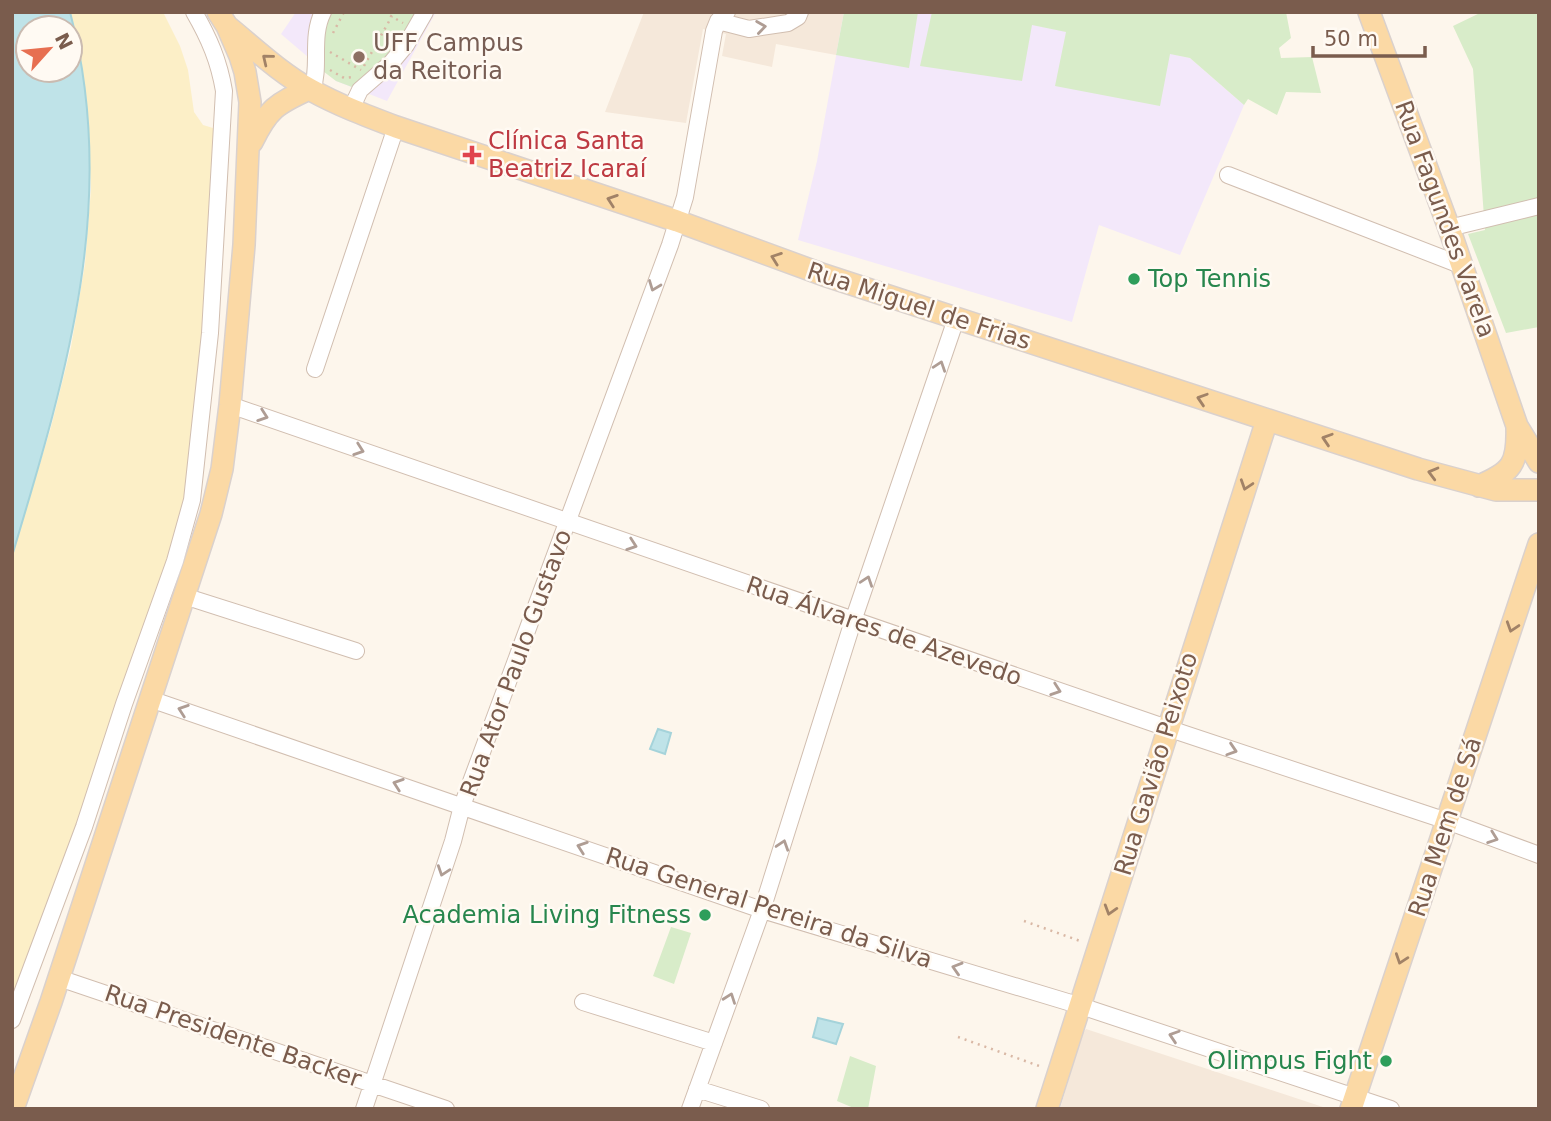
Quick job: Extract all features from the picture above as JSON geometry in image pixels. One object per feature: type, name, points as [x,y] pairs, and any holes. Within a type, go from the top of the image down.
[{"type":"main road","name":"Rua Fagundes Varela","points":[[1370,12],[1463,266],[1517,426],[1539,462]]},
{"type":"main road","name":"Rua Miguel de Frias","points":[[223,19],[289,76],[311,90],[396,127],[677,221],[824,275],[1418,469],[1509,492],[1539,490]]},
{"type":"main road","points":[[13,1109],[59,978],[211,514],[222,469],[244,245],[249,147],[246,72],[223,19]]},
{"type":"main road","points":[[249,147],[270,111],[281,102],[311,90]]},
{"type":"main road","name":"Rua Gavião Peixoto","points":[[1047,1109],[1267,420]]},
{"type":"main road","name":"Rua Fagundes Varela","points":[[1479,486],[1503,475],[1514,463],[1517,454],[1517,426]]},
{"type":"main road","name":"Rua Mem de Sá","points":[[1353,1102],[1537,557]]},
{"type":"street","points":[[12,1020],[84,827],[175,561],[192,500],[210,334],[224,91],[213,45],[194,12]]},
{"type":"street","points":[[311,90],[317,78],[320,47],[316,26],[323,12]]},
{"type":"street","points":[[351,109],[368,74],[391,63],[425,12]]},
{"type":"street","points":[[723,17],[749,29],[788,23],[798,18],[800,12]]},
{"type":"street","name":"Rua Ator Paulo Gustavo","points":[[364,1109],[453,841],[462,806],[568,523],[685,197],[714,31],[723,17]]},
{"type":"street","points":[[315,369],[396,127]]},
{"type":"street","points":[[1228,175],[1463,266]]},
{"type":"street","points":[[1449,228],[1539,206]]},
{"type":"street","points":[[690,1109],[762,910],[853,621],[956,319]]},
{"type":"street","name":"Rua Álvares de Azevedo","points":[[230,405],[853,621],[1447,821],[1539,855]]},
{"type":"street","points":[[184,596],[356,651]]},
{"type":"street","name":"Rua General Pereira da Silva","points":[[150,699],[762,910],[1081,1006],[1353,1102],[1391,1109]]},
{"type":"street","name":"Rua Presidente Backer","points":[[59,978],[446,1109]]},
{"type":"street","points":[[583,1002],[714,1043]]},
{"type":"street","points":[[697,1089],[761,1109]]},
{"type":"path","points":[[344,12],[320,47],[368,74]]},
{"type":"path","points":[[384,12],[415,30]]},
{"type":"path","points":[[368,74],[391,16]]},
{"type":"path","points":[[325,65],[334,74],[344,78],[368,74]]},
{"type":"path","points":[[1024,921],[1099,947]]},
{"type":"path","points":[[958,1037],[1059,1073]]},
{"type":"shaded area","name":"UFF Campus da Reitoria","points":[[296,12],[436,12],[387,101],[336,81],[281,34]]},
{"type":"shaded area","points":[[644,12],[844,12],[836,55],[776,44],[772,67],[722,56],[726,34],[703,29],[686,123],[605,112]]},
{"type":"shaded area","points":[[844,12],[973,12],[1190,58],[1244,105],[1180,255],[1099,225],[1072,322],[798,240],[817,161]]},
{"type":"shaded area","points":[[1086,1029],[1329,1109],[1060,1109],[1082,1034]]},
{"type":"green space","name":"UFF Campus da Reitoria","points":[[323,12],[410,12],[422,19],[360,90],[336,81],[315,65]]},
{"type":"green space","points":[[844,12],[918,12],[909,68],[836,55]]},
{"type":"green space","points":[[932,12],[1286,12],[1291,38],[1279,48],[1281,58],[1312,57],[1321,93],[1286,92],[1277,115],[1248,99],[1244,105],[1190,58],[1170,54],[1160,106],[1055,86],[1066,32],[1032,25],[1022,81],[920,66]]},
{"type":"green space","points":[[1482,12],[1539,12],[1539,327],[1506,333],[1468,234],[1485,230],[1473,69],[1453,26]]},
{"type":"green space","points":[[671,927],[691,933],[674,984],[653,976]]},
{"type":"green space","points":[[850,1056],[876,1066],[868,1109],[856,1109],[837,1101]]},
{"type":"sand","points":[[163,12],[180,46],[188,70],[194,112],[203,125],[223,131],[192,500],[12,1020],[12,556],[51,427],[71,347],[85,264],[91,189],[84,84],[84,14],[70,14]]},
{"type":"water","points":[[12,12],[70,12],[14,14],[14,84],[84,82],[90,151],[88,220],[80,287],[67,355],[12,556]]},
{"type":"water","points":[[658,729],[671,733],[665,754],[650,749]]},
{"type":"water","points":[[818,1018],[843,1024],[836,1044],[813,1037]]},
{"type":"place","name":"UFF Campus da Reitoria","points":[[359,57]]},
{"type":"place","name":"Clínica Santa Beatriz Icaraí","points":[[472,155]]},
{"type":"place","name":"Top Tennis","points":[[1134,279]]},
{"type":"place","name":"Academia Living Fitness","points":[[705,915]]},
{"type":"place","name":"Olimpus Fight","points":[[1386,1061]]}]
